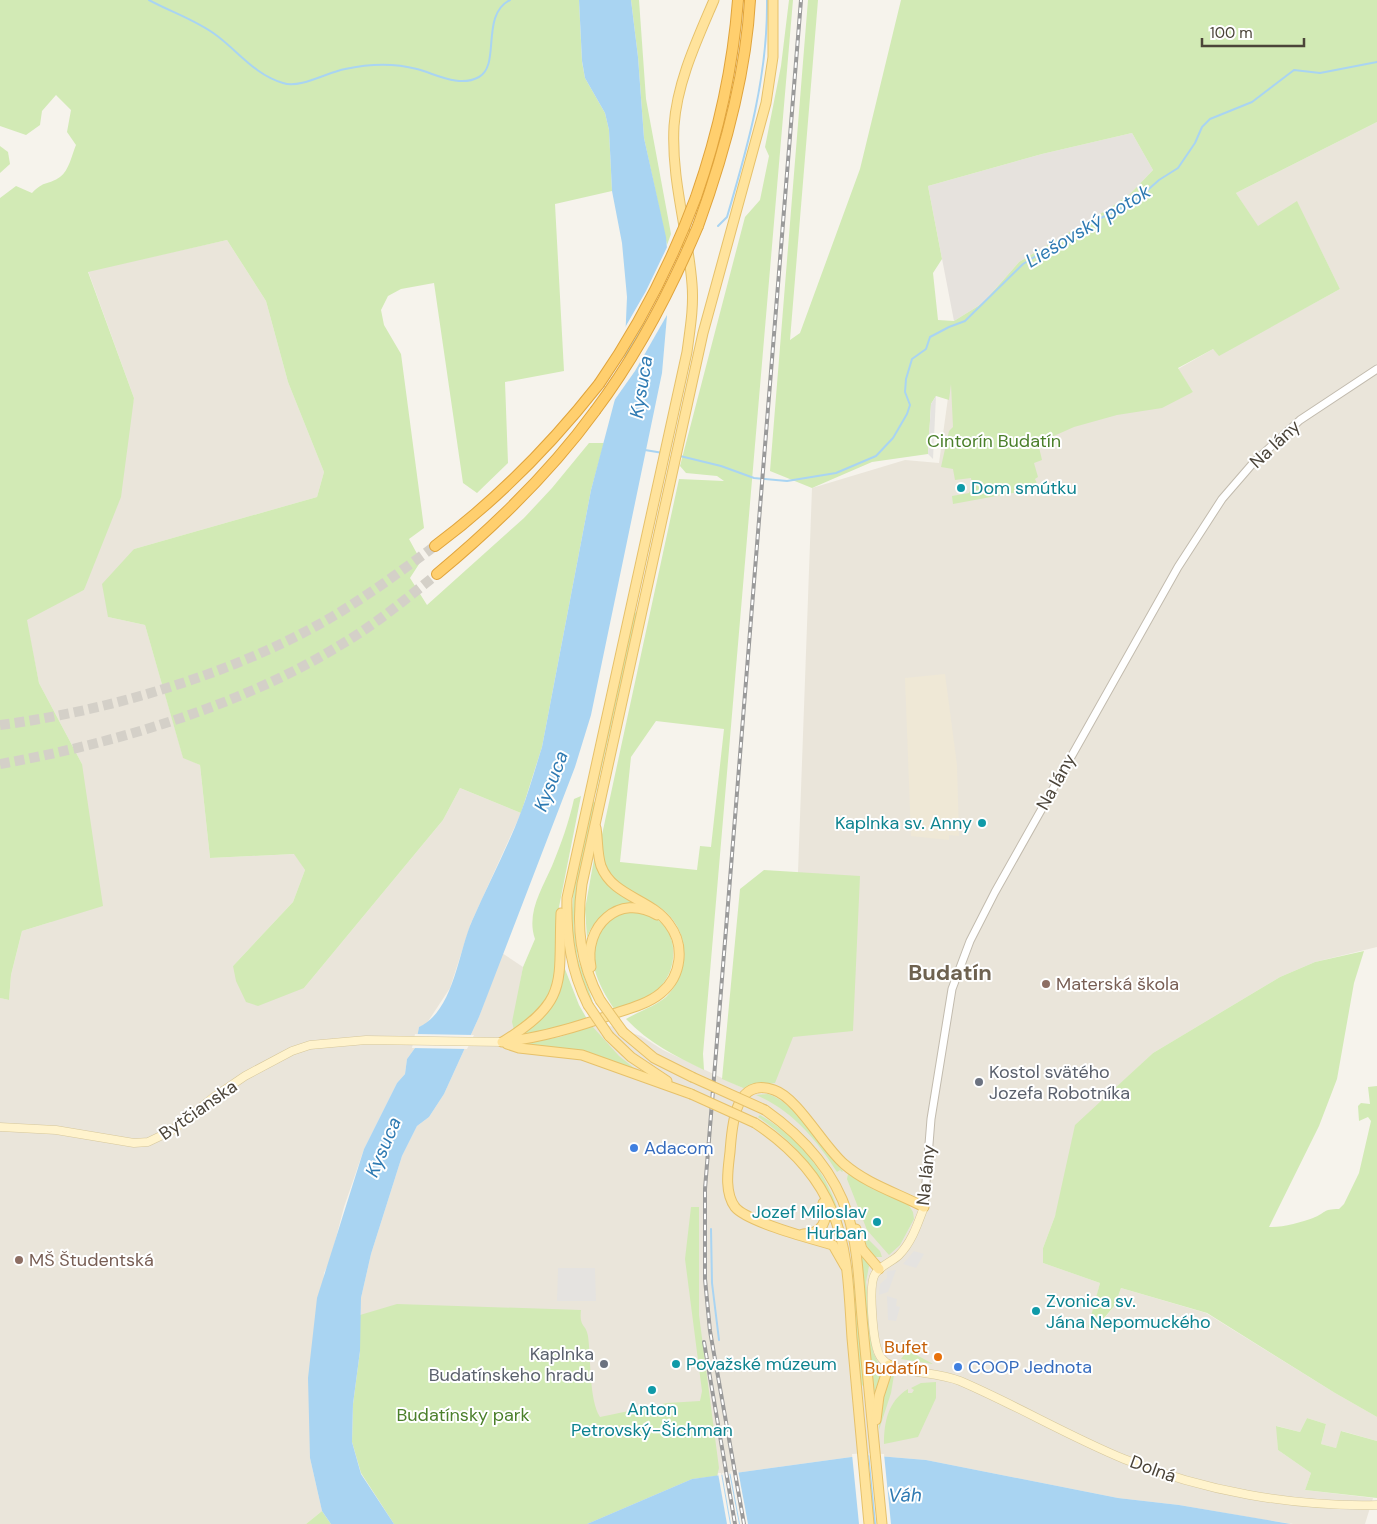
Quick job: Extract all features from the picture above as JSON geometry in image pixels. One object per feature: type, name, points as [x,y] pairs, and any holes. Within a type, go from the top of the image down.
[{"type":"highway","points":[[435,546],[500,494],[535,459],[599,384],[621,353],[654,294],[696,197],[718,123],[731,61],[738,0]]},
{"type":"highway","points":[[437,574],[518,502],[568,447],[605,399],[645,338],[665,301],[698,226],[712,188],[730,124],[743,62],[750,0]]},
{"type":"main road","points":[[502,1042],[533,1022],[548,1006],[555,992],[560,972],[561,911],[567,898],[686,352],[692,316],[691,267],[676,181],[674,157],[675,116],[682,84],[714,0]]},
{"type":"main road","points":[[773,0],[773,57],[758,138],[703,333],[582,884],[579,926],[586,969],[600,1000],[623,1032],[654,1058],[765,1110],[794,1132],[815,1155],[834,1183],[846,1209],[854,1246],[882,1524]]},
{"type":"main road","points":[[502,1042],[558,1033],[637,1006],[662,993],[674,976],[679,957],[677,938],[666,920],[652,906],[624,892],[610,880],[602,867],[595,824]]},
{"type":"main road","points":[[567,898],[570,955],[577,981],[588,1005],[609,1036],[642,1066],[691,1094]]},
{"type":"main road","points":[[596,992],[589,950],[592,935],[601,922],[615,913],[630,908],[646,910],[666,920]]},
{"type":"main road","name":"Bytčianska","points":[[0,1127],[56,1130],[124,1142],[148,1142],[170,1131],[228,1087],[292,1051],[333,1041],[502,1042]]},
{"type":"main road","points":[[502,1042],[519,1048],[582,1056],[691,1094],[755,1123],[792,1152],[814,1179],[832,1210],[846,1266],[869,1524]]},
{"type":"main road","points":[[846,1266],[833,1245],[742,1214],[730,1197],[729,1165],[734,1116],[741,1099],[755,1090],[767,1089],[781,1093],[792,1103],[826,1146],[849,1169],[870,1182],[924,1207]]},
{"type":"main road","points":[[801,1234],[815,1232],[825,1221],[826,1211],[814,1179]]},
{"type":"main road","name":"Na lány","points":[[879,1269],[904,1249],[912,1237],[924,1207]]},
{"type":"main road","points":[[846,1209],[851,1215],[862,1249],[879,1269],[872,1279],[871,1288],[876,1344],[879,1356],[889,1365],[879,1396],[874,1440]]},
{"type":"main road","name":"Dolná","points":[[889,1365],[946,1376],[1123,1458],[1170,1476],[1254,1495],[1298,1501],[1377,1505]]},
{"type":"street","name":"Na lány","points":[[924,1207],[932,1119],[952,990],[970,941],[995,892],[1178,567],[1222,499],[1264,452],[1300,420],[1377,369]]},
{"type":"shaded area","points":[[1377,122],[1377,947],[1315,962],[1280,977],[1153,1053],[1117,1087],[1055,1216],[1043,1248],[1043,1263],[1100,1283],[1089,1327],[1095,1330],[1115,1305],[1121,1288],[1206,1313],[1377,1417],[1377,1441],[1342,1431],[1336,1448],[1321,1444],[1326,1424],[1307,1418],[1300,1432],[1277,1426],[1278,1450],[1311,1473],[1305,1490],[1373,1498],[1365,1524],[1293,1524],[1179,1505],[1118,1498],[926,1460],[866,1455],[692,1479],[587,1524],[394,1524],[360,1351],[361,1298],[371,1254],[402,1156],[417,1126],[429,1117],[444,1094],[479,1017],[502,953],[523,967],[518,996],[641,1036],[663,1050],[743,1088],[798,872],[812,488],[905,460],[939,463],[955,347],[1013,322],[1075,426],[1193,392],[1178,369],[1213,349],[1219,355],[1340,289],[1297,202],[1258,227],[1236,193]]},
{"type":"shaded area","points":[[1132,133],[1153,170],[1130,194],[1110,208],[1019,262],[983,303],[954,321],[928,186],[1042,154]]},
{"type":"shaded area","points":[[227,240],[266,301],[288,382],[324,472],[317,497],[134,549],[108,617],[145,625],[183,757],[200,765],[210,858],[295,854],[305,870],[293,902],[233,966],[304,988],[443,820],[460,788],[521,813],[471,923],[450,988],[427,1023],[419,1027],[415,1048],[407,1059],[405,1074],[397,1083],[364,1149],[344,1207],[330,1261],[324,1273],[310,1458],[322,1511],[306,1524],[0,1524],[0,998],[9,1000],[11,975],[22,931],[51,922],[82,764],[39,683],[26,619],[84,590],[134,398],[88,271]]},
{"type":"shaded area","points":[[936,396],[933,459],[928,454],[931,404]]},
{"type":"shaded area","points":[[945,674],[957,765],[959,836],[949,835],[949,840],[911,836],[905,678]]},
{"type":"shaded area","points":[[914,1251],[924,1254],[916,1268],[903,1264]]},
{"type":"shaded area","points":[[558,1268],[595,1268],[596,1301],[557,1301]]},
{"type":"shaded area","points":[[896,1270],[888,1292],[879,1295],[880,1284],[887,1278],[887,1271]]},
{"type":"shaded area","points":[[887,1296],[897,1299],[896,1306],[900,1307],[896,1321],[888,1320]]},
{"type":"green space","points":[[0,0],[579,0],[582,62],[585,78],[605,113],[609,130],[612,191],[555,204],[564,371],[505,382],[508,463],[477,493],[463,483],[434,283],[401,289],[388,296],[381,310],[384,325],[401,354],[424,528],[409,539],[421,561],[410,578],[427,605],[524,518],[552,488],[589,443],[604,443],[591,490],[542,747],[521,813],[460,788],[443,820],[304,988],[258,1006],[246,1002],[236,981],[233,966],[293,902],[305,870],[294,854],[210,858],[200,765],[183,758],[145,625],[108,617],[102,584],[134,549],[317,497],[324,472],[288,382],[266,301],[227,240],[88,272],[134,398],[121,497],[84,590],[27,620],[39,683],[82,764],[103,906],[22,931],[11,975],[9,1000],[0,998],[0,198],[16,186],[32,193],[43,184],[60,177],[68,167],[76,145],[67,132],[71,110],[56,95],[42,111],[40,125],[26,135],[0,126]]},
{"type":"green space","points":[[631,0],[639,0],[646,99],[671,234],[667,245],[644,138],[638,57]]},
{"type":"green space","points":[[789,0],[793,0],[703,1054],[704,1070],[653,1042],[626,1019],[657,1004],[670,993],[676,985],[682,970],[684,947],[679,930],[670,916],[653,903],[618,884],[611,876],[605,864],[600,844],[679,479],[724,481],[717,476],[686,473],[680,466],[745,217],[760,200],[769,156],[765,147],[781,66]],"holes":[[[656,721],[724,729],[711,847],[700,846],[697,870],[620,862],[631,757]]]},
{"type":"green space","name":"Cintorín Budatín","points":[[808,0],[818,0],[790,340],[800,333],[860,169],[901,0],[1377,0],[1377,122],[1236,193],[1258,226],[1297,201],[1340,289],[1219,356],[1213,349],[1178,368],[1193,392],[1162,408],[1117,415],[1074,427],[1038,443],[1042,460],[1034,463],[1038,477],[1035,479],[1039,488],[953,504],[952,496],[969,493],[972,487],[971,478],[955,480],[953,469],[941,467],[949,431],[953,427],[951,384],[949,400],[936,396],[931,404],[928,454],[872,462],[812,488],[770,471]],"holes":[[[1132,133],[1153,170],[1130,194],[1110,208],[1019,262],[983,303],[954,321],[938,320],[933,273],[942,259],[928,186],[1042,154]]]},
{"type":"green space","points":[[0,146],[8,152],[10,164],[0,173]]},
{"type":"green space","points":[[634,612],[637,613],[596,792],[595,791]]},
{"type":"green space","points":[[581,796],[559,907],[555,979],[544,1006],[514,1030],[512,1022],[523,967],[535,939],[532,920],[536,901],[562,841],[574,799]]},
{"type":"green space","points":[[593,801],[595,803],[577,886],[574,925],[578,959],[593,1002],[587,994],[575,960],[571,925],[574,885]]},
{"type":"green space","points":[[594,859],[611,887],[623,896],[641,904],[602,917],[591,929],[587,938],[585,909]]},
{"type":"green space","points":[[764,870],[860,876],[853,1031],[793,1037],[775,1083],[743,1088],[722,1079],[740,889]]},
{"type":"green space","points":[[623,912],[646,914],[661,923],[671,939],[673,958],[668,977],[657,990],[640,1000],[615,1010],[603,990],[594,968],[593,946],[603,924]]},
{"type":"green space","points":[[1364,951],[1354,983],[1337,1079],[1319,1126],[1269,1227],[1285,1226],[1303,1221],[1327,1211],[1339,1209],[1344,1204],[1359,1173],[1371,1121],[1368,1117],[1359,1121],[1358,1106],[1361,1103],[1370,1104],[1368,1087],[1377,1086],[1377,1417],[1207,1313],[1121,1288],[1115,1305],[1094,1330],[1088,1327],[1100,1283],[1043,1263],[1043,1248],[1055,1216],[1075,1125],[1153,1053],[1280,977],[1315,962]]},
{"type":"green space","points":[[563,964],[579,1005],[587,1019],[556,1030],[517,1037],[538,1022],[545,1014],[554,997]]},
{"type":"green space","points":[[592,1026],[619,1056],[639,1072],[519,1044],[560,1037]]},
{"type":"green space","points":[[768,1094],[779,1099],[799,1117],[842,1172],[840,1170],[837,1172],[803,1127],[781,1109],[756,1095]]},
{"type":"green space","points":[[760,1115],[788,1135],[810,1157],[826,1182],[838,1208],[852,1267],[864,1367],[863,1386],[861,1384],[843,1230],[829,1196],[810,1166],[787,1140],[758,1117]]},
{"type":"green space","points":[[848,1174],[873,1189],[908,1204],[913,1212],[914,1219],[900,1245],[889,1255],[867,1230],[847,1179]]},
{"type":"green space","name":"Budatínsky park","points":[[691,1207],[699,1207],[699,1315],[719,1468],[717,1476],[692,1479],[587,1524],[394,1524],[361,1473],[352,1442],[353,1404],[360,1351],[360,1315],[397,1304],[581,1310],[581,1320],[588,1336],[594,1400],[600,1417],[667,1403],[700,1401],[702,1391],[685,1259]]},
{"type":"green space","points":[[866,1237],[880,1251],[882,1257],[873,1257],[865,1247],[867,1246],[864,1238]]},
{"type":"green space","points":[[859,1250],[869,1266],[866,1282],[873,1352],[882,1371],[875,1398]]},
{"type":"green space","points":[[907,1351],[911,1352],[933,1364],[901,1359]]},
{"type":"green space","points":[[894,1375],[891,1393],[879,1430],[879,1412],[888,1379]]},
{"type":"green space","points":[[936,1382],[936,1398],[918,1437],[884,1444],[888,1413],[901,1394],[908,1389],[908,1393],[912,1393],[914,1390],[911,1388],[921,1383]]},
{"type":"green space","points":[[1307,1418],[1326,1424],[1321,1444],[1336,1448],[1341,1431],[1377,1441],[1377,1498],[1305,1490],[1311,1473],[1278,1450],[1276,1426],[1300,1432]]},
{"type":"green space","points":[[322,1511],[331,1524],[306,1524]]},
{"type":"water","name":"Kysuca","points":[[579,0],[631,0],[638,57],[644,138],[666,237],[670,281],[662,373],[591,715],[575,767],[479,1017],[444,1094],[429,1117],[417,1126],[402,1156],[371,1254],[361,1298],[360,1351],[353,1404],[352,1442],[361,1474],[394,1524],[331,1524],[322,1511],[310,1458],[308,1378],[317,1298],[364,1149],[397,1083],[405,1074],[407,1059],[415,1048],[419,1027],[431,1019],[447,995],[472,921],[510,839],[527,796],[542,747],[591,490],[624,365],[627,297],[622,243],[612,191],[609,130],[605,113],[585,78],[582,61]]},
{"type":"water","name":"Váh","points":[[866,1455],[926,1460],[1118,1498],[1179,1505],[1291,1524],[587,1524],[692,1479]]},
{"type":"pier","points":[[669,243],[672,271],[654,307],[622,360],[623,331],[646,291]]},
{"type":"pier","points":[[673,282],[671,308],[635,371],[611,405],[622,364]]},
{"type":"pier","points":[[415,1034],[474,1035],[467,1049],[412,1048]]},
{"type":"pier","points":[[868,1453],[874,1524],[859,1524],[852,1454]]},
{"type":"pier","points":[[869,1453],[884,1454],[891,1524],[876,1524]]},
{"type":"pier","points":[[738,1470],[748,1524],[740,1524],[730,1471]]},
{"type":"pier","points":[[729,1472],[739,1524],[731,1524],[722,1473]]},
{"type":"pier","points":[[718,1473],[721,1473],[730,1524],[727,1524]]},
{"type":"waterway","points":[[149,0],[192,20],[208,30],[264,75],[290,84],[306,82],[345,69],[381,65],[408,67],[456,81],[471,80],[479,77],[485,71],[489,62],[496,17],[501,7],[510,0]]},
{"type":"waterway","points":[[718,226],[727,217],[755,110],[764,56],[767,0]]},
{"type":"waterway","name":"Liešovský potok","points":[[680,456],[721,466],[754,478],[787,481],[836,473],[876,456],[893,438],[907,414],[910,405],[905,392],[906,379],[912,359],[926,349],[930,337],[965,321],[1023,264],[1088,224],[1133,203],[1159,180],[1178,168],[1195,143],[1202,127],[1210,119],[1252,102],[1294,70],[1320,73],[1377,62]]},
{"type":"waterway","name":"Liešovský potok","points":[[645,450],[663,453]]},
{"type":"waterway","points":[[711,1229],[712,1283],[719,1340]]},
{"type":"tunnel","points":[[0,725],[80,711],[121,701],[203,676],[243,661],[281,644],[332,617],[377,588],[435,546]]},
{"type":"tunnel","points":[[0,764],[43,756],[132,733],[221,704],[263,686],[304,666],[355,636],[391,611],[437,574]]},
{"type":"railway","points":[[744,1524],[710,1331],[705,1279],[705,1189],[801,0]]},
{"type":"railway","points":[[704,1342],[735,1524]]},
{"type":"place","name":"Dom smútku","points":[[961,488]]},
{"type":"place","name":"Kaplnka sv. Anny","points":[[982,823]]},
{"type":"place","name":"Materská škola","points":[[1046,984]]},
{"type":"place","name":"Kostol svätého Jozefa Robotníka","points":[[979,1082]]},
{"type":"place","name":"Adacom","points":[[634,1148]]},
{"type":"place","name":"Jozef Miloslav Hurban","points":[[877,1222]]},
{"type":"place","name":"MŠ Študentská","points":[[19,1260]]},
{"type":"place","name":"Zvonica sv. Jána Nepomuckého","points":[[1036,1311]]},
{"type":"place","name":"Bufet Budatín","points":[[938,1357]]},
{"type":"place","name":"Kaplnka Budatínskeho hradu","points":[[604,1364]]},
{"type":"place","name":"Považské múzeum","points":[[676,1364]]},
{"type":"place","name":"COOP Jednota","points":[[958,1367]]},
{"type":"place","name":"Anton Petrovský-Šichman","points":[[652,1390]]},
{"type":"district","name":"Budatín","points":[[950,972]]}]
